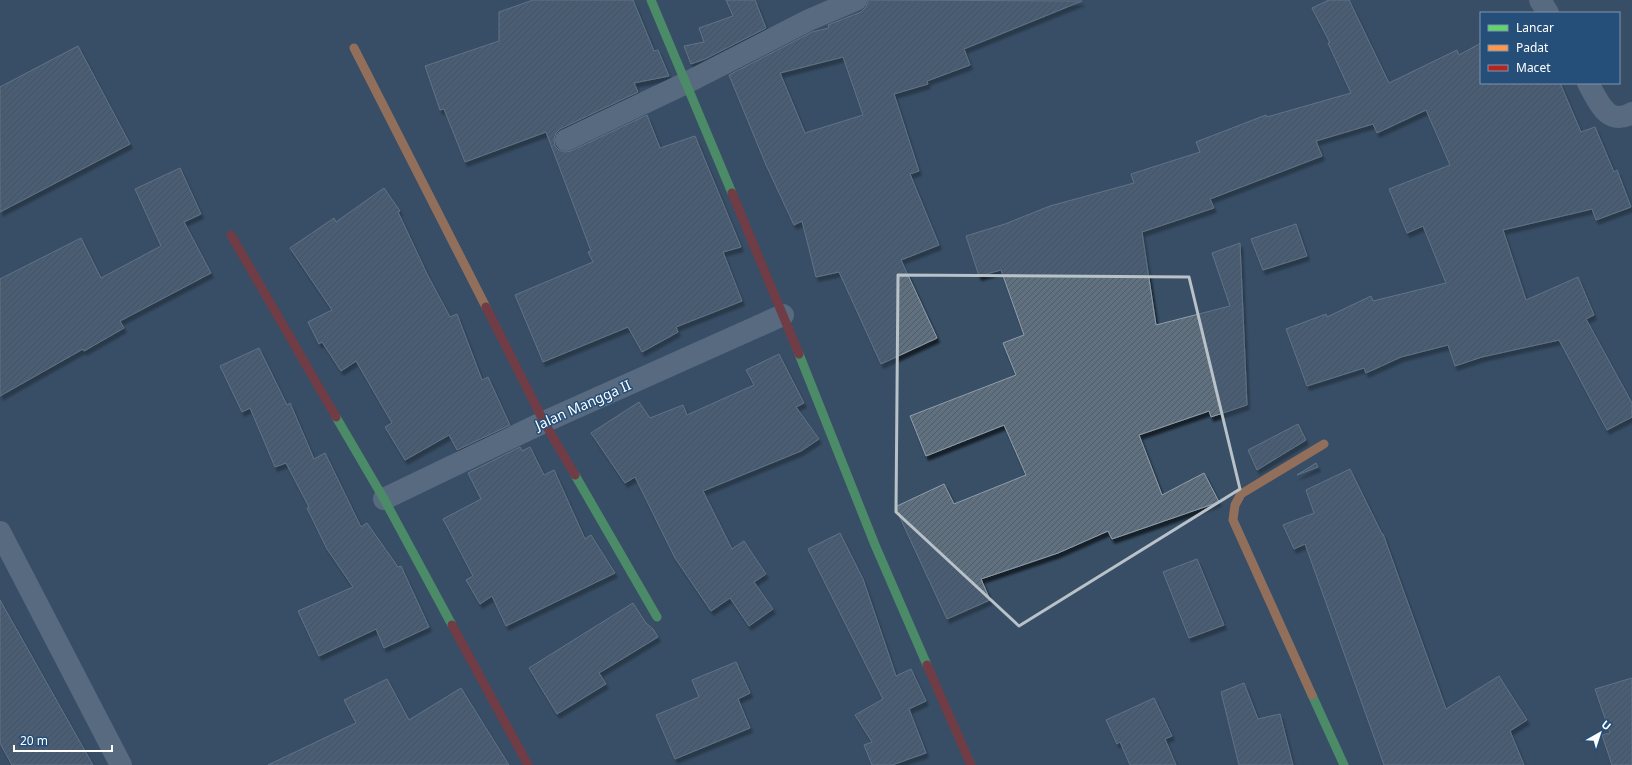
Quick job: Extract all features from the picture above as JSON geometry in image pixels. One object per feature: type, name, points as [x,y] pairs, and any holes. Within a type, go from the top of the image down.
[{"type":"street","points":[[651,0],[784,314],[875,545],[971,765]]},
{"type":"street","points":[[566,140],[686,83],[809,20],[856,0]]},
{"type":"street","points":[[1540,0],[1547,12]]},
{"type":"street","points":[[354,48],[544,422],[657,617]]},
{"type":"street","points":[[1589,84],[1600,105],[1607,113],[1621,117],[1632,113]]},
{"type":"street","points":[[231,235],[384,499],[528,765]]},
{"type":"street","name":"Jalan Mangga II","points":[[384,499],[544,422],[784,314]]},
{"type":"street","points":[[1324,444],[1241,494],[1234,505],[1233,520],[1344,765]]},
{"type":"street","points":[[0,532],[121,765]]},
{"type":"highlighted area","points":[[898,275],[1189,277],[1240,489],[1019,626],[896,512]]},
{"type":"building","points":[[533,0],[633,0],[654,51],[658,50],[669,76],[634,83],[638,92],[560,129],[556,133],[554,139],[555,146],[559,150],[565,152],[571,151],[647,115],[660,148],[695,136],[741,247],[723,252],[742,301],[676,327],[678,332],[642,352],[628,327],[543,362],[515,295],[593,262],[588,252],[591,251],[546,132],[465,162],[444,109],[440,110],[425,66],[499,41],[499,12]]},
{"type":"building","points":[[726,0],[755,0],[766,28],[705,59],[691,64],[684,46],[704,42],[699,28],[733,16]]},
{"type":"building","points":[[868,0],[1082,1],[964,49],[970,65],[927,81],[928,84],[894,94],[919,171],[910,174],[939,245],[901,260],[937,338],[881,364],[839,272],[816,277],[802,221],[794,225],[766,165],[729,75],[812,32],[829,28],[828,25],[861,12],[866,7]],"holes":[[[843,57],[863,115],[805,133],[780,73]]]},
{"type":"building","points":[[1329,0],[1349,0],[1389,83],[1457,50],[1459,55],[1480,44],[1480,84],[1560,84],[1581,132],[1595,127],[1614,172],[1617,170],[1631,207],[1596,220],[1592,209],[1503,230],[1526,300],[1578,277],[1594,315],[1586,319],[1632,403],[1632,417],[1607,430],[1559,340],[1482,357],[1455,366],[1448,345],[1401,357],[1366,373],[1364,368],[1307,386],[1286,329],[1326,314],[1327,317],[1371,296],[1373,301],[1446,283],[1423,226],[1407,233],[1389,189],[1450,165],[1426,110],[1377,133],[1373,124],[1316,141],[1322,156],[1210,199],[1214,208],[1142,232],[1156,325],[1230,306],[1212,253],[1240,243],[1247,405],[1211,417],[1209,411],[1139,435],[1162,495],[1204,473],[1219,502],[1112,539],[1108,531],[1058,553],[981,579],[990,600],[947,619],[895,507],[944,484],[954,504],[1026,475],[1004,425],[926,456],[910,416],[1016,375],[1003,343],[1024,335],[1001,270],[979,276],[966,236],[1005,224],[1050,206],[1134,183],[1131,174],[1200,152],[1196,142],[1266,115],[1267,117],[1351,93],[1328,43],[1330,43],[1312,8]]},
{"type":"building","points":[[78,46],[130,144],[0,212],[0,87]]},
{"type":"building","points":[[180,168],[201,214],[184,222],[211,273],[120,321],[124,328],[84,351],[83,349],[0,396],[0,279],[81,238],[101,278],[161,246],[135,189]]},
{"type":"building","points":[[384,188],[400,211],[398,212],[427,274],[450,317],[457,314],[482,380],[488,377],[510,425],[457,450],[449,435],[405,460],[385,427],[392,423],[356,361],[341,371],[322,342],[319,344],[308,322],[332,310],[290,248],[334,218],[336,222]]},
{"type":"building","points":[[1296,224],[1307,256],[1263,270],[1251,239]]},
{"type":"building","points":[[259,348],[287,405],[290,403],[314,459],[325,453],[361,527],[367,523],[398,567],[401,566],[429,627],[384,648],[376,629],[319,656],[298,611],[353,587],[327,549],[307,508],[309,507],[286,463],[275,467],[250,408],[242,412],[220,366]]},
{"type":"building","points":[[779,354],[804,403],[796,407],[819,439],[801,451],[703,491],[732,549],[744,541],[766,574],[754,582],[773,609],[749,626],[730,598],[711,611],[675,558],[635,477],[625,483],[591,433],[639,402],[650,418],[683,405],[687,415],[754,385],[746,370]]},
{"type":"building","points":[[1298,424],[1306,440],[1257,470],[1248,450]]},
{"type":"building","points":[[520,447],[522,451],[530,447],[544,475],[554,470],[585,539],[591,535],[615,573],[506,626],[492,596],[480,604],[466,580],[473,576],[443,519],[481,499],[468,473]]},
{"type":"building","points":[[1316,463],[1318,467],[1297,475]]},
{"type":"building","points":[[1350,469],[1383,534],[1446,709],[1499,676],[1527,720],[1510,731],[1524,765],[1384,765],[1305,544],[1294,549],[1283,525],[1314,513],[1306,490]]},
{"type":"building","points":[[840,533],[863,579],[896,676],[911,669],[926,701],[909,709],[926,753],[892,765],[872,765],[864,745],[872,742],[855,715],[883,699],[808,549]]},
{"type":"building","points":[[1197,559],[1224,625],[1189,638],[1163,572]]},
{"type":"building","points":[[0,600],[93,765],[12,765],[0,743]]},
{"type":"building","points":[[633,603],[646,623],[653,629],[658,637],[599,673],[606,684],[557,714],[529,668]]},
{"type":"building","points":[[736,662],[750,693],[738,699],[750,728],[675,759],[656,715],[699,697],[692,680]]},
{"type":"building","points":[[1632,678],[1632,765],[1612,765],[1602,735],[1610,733],[1595,689]]},
{"type":"building","points":[[387,679],[409,720],[461,688],[509,765],[268,765],[356,723],[344,700]]},
{"type":"building","points":[[1244,683],[1258,719],[1280,714],[1293,765],[1239,765],[1221,692]]},
{"type":"building","points":[[1154,698],[1172,736],[1165,739],[1176,765],[1130,765],[1120,742],[1117,744],[1106,720]]},
{"type":"traffic: fast","points":[[651,0],[732,193]]},
{"type":"traffic: fast","points":[[799,354],[875,545],[927,665]]},
{"type":"traffic: fast","points":[[336,417],[384,499],[452,625]]},
{"type":"traffic: fast","points":[[575,475],[657,617]]},
{"type":"traffic: fast","points":[[1312,695],[1344,765]]},
{"type":"traffic: slow","points":[[354,48],[486,307]]},
{"type":"traffic: slow","points":[[1312,695],[1233,520],[1235,505],[1241,494],[1324,444]]},
{"type":"traffic: jam","points":[[732,193],[799,354]]},
{"type":"traffic: jam","points":[[231,235],[336,417]]},
{"type":"traffic: jam","points":[[486,307],[544,422],[575,475]]},
{"type":"traffic: jam","points":[[452,625],[528,765]]},
{"type":"traffic: jam","points":[[927,665],[971,765]]}]
